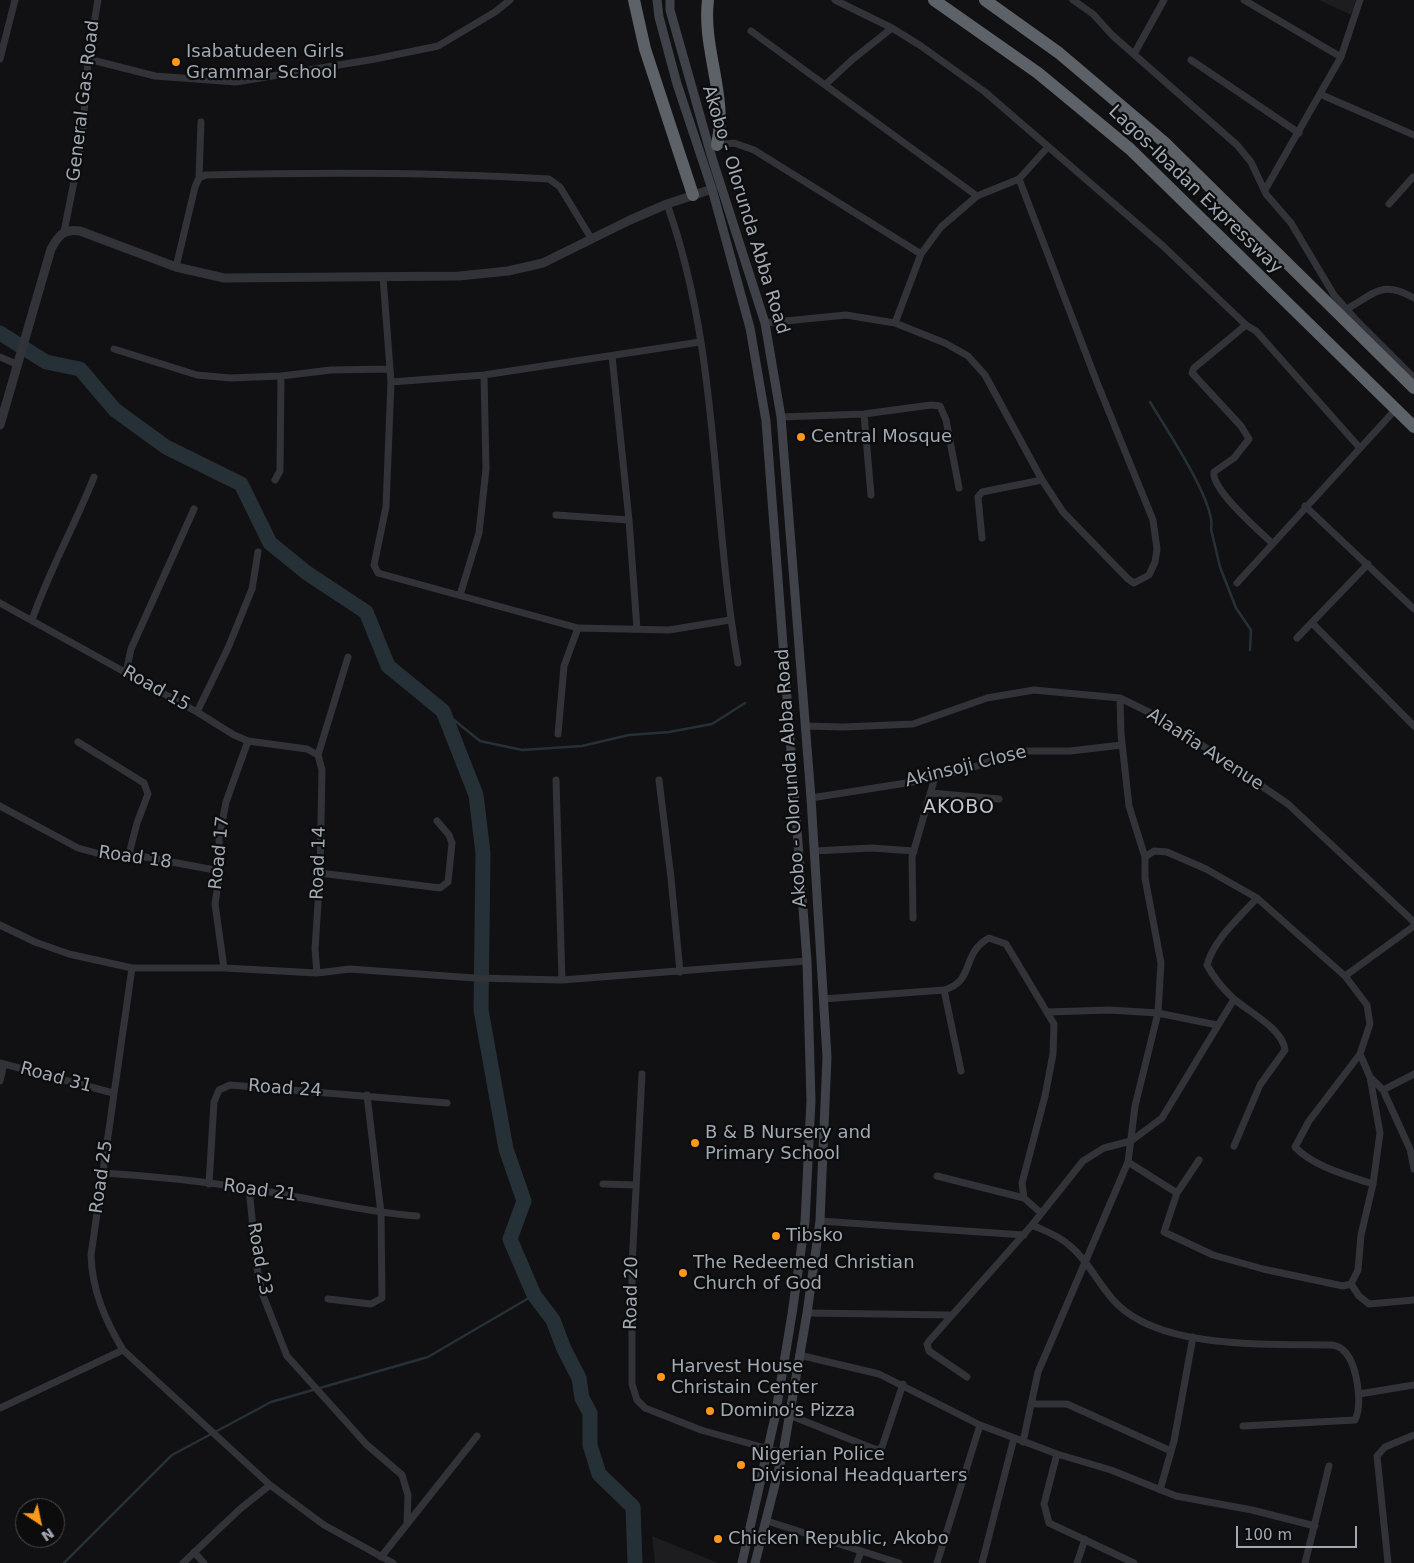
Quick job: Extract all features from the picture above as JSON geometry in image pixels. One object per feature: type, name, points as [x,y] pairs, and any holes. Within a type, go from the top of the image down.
[{"type":"highway","points":[[634,0],[645,49],[693,195]]},
{"type":"highway","points":[[708,0],[707,30],[718,95],[720,131],[717,145]]},
{"type":"highway","name":"Lagos-Ibadan Expressway","points":[[934,0],[1038,73],[1122,143],[1414,428]]},
{"type":"highway","name":"Lagos-Ibadan Expressway","points":[[986,0],[1059,53],[1164,142],[1414,388]]},
{"type":"main road","name":"Akobo - Olorunda Abba Road","points":[[658,0],[659,17],[677,84],[712,189],[750,328],[762,400],[806,962],[811,1100],[801,1250],[792,1314],[767,1449],[742,1563]]},
{"type":"main road","name":"Akobo - Olorunda Abba Road","points":[[670,0],[670,10],[677,37],[712,158],[765,323],[781,417],[811,798],[823,999],[827,1087],[820,1221],[808,1313],[788,1415],[783,1453],[755,1563]]},
{"type":"main road","points":[[762,400],[778,398]]},
{"type":"main road","points":[[796,817],[812,816]]},
{"type":"main road","points":[[801,1250],[816,1252]]},
{"type":"street","points":[[0,59],[15,0]]},
{"type":"street","name":"General Gas Road","points":[[64,232],[82,141],[88,59],[98,0]]},
{"type":"street","points":[[88,59],[155,76],[211,82],[236,82],[438,46],[495,12],[510,0]]},
{"type":"street","points":[[835,0],[892,28],[929,51],[984,92],[1163,246],[1246,325],[1256,332],[1359,447]]},
{"type":"street","points":[[1073,0],[1093,14],[1112,35],[1237,145],[1251,162],[1265,190],[1291,223],[1334,295],[1414,378]]},
{"type":"street","points":[[1134,54],[1164,0]]},
{"type":"street","points":[[1244,0],[1341,57]]},
{"type":"street","points":[[1265,190],[1322,95],[1341,57],[1360,0]]},
{"type":"street","points":[[826,84],[892,28]]},
{"type":"street","points":[[751,30],[977,196]]},
{"type":"street","points":[[1191,60],[1299,133]]},
{"type":"street","points":[[1322,95],[1414,135]]},
{"type":"street","points":[[176,267],[195,187],[199,178],[201,122]]},
{"type":"street","points":[[712,158],[717,145],[734,143],[754,150],[921,254]]},
{"type":"street","points":[[895,323],[921,254],[948,220],[977,196],[1019,179],[1047,148]]},
{"type":"street","points":[[199,178],[206,175],[324,172],[462,174],[549,180],[560,187],[591,238]]},
{"type":"street","points":[[1389,204],[1414,176]]},
{"type":"street","points":[[765,323],[846,315],[895,323],[945,342],[968,356],[984,376],[1042,480],[1063,512],[1134,584],[1149,575],[1157,549],[1153,520],[1098,385],[1019,179]]},
{"type":"street","points":[[0,425],[52,250],[57,238],[64,232],[72,229],[176,267],[224,278],[459,276],[508,271],[543,263],[565,254],[591,238],[667,204],[712,189]]},
{"type":"street","points":[[667,204],[690,279],[700,342],[718,485],[730,620],[738,663]]},
{"type":"street","points":[[383,277],[391,382],[386,507],[374,565],[378,573],[578,628],[669,630],[730,620]]},
{"type":"street","points":[[1346,309],[1384,288],[1398,290],[1414,298]]},
{"type":"street","points":[[1246,325],[1194,368],[1192,373],[1241,426],[1249,439],[1234,458],[1214,472],[1216,483],[1250,523],[1272,542]]},
{"type":"street","points":[[391,382],[484,375],[700,342]]},
{"type":"street","points":[[114,349],[197,375],[230,378],[281,376],[331,370],[390,369]]},
{"type":"street","points":[[612,356],[629,520],[637,629]]},
{"type":"street","points":[[0,357],[18,361]]},
{"type":"street","points":[[460,595],[479,533],[486,469],[484,375]]},
{"type":"street","points":[[275,480],[280,471],[281,376]]},
{"type":"street","points":[[781,417],[864,414],[931,405],[940,406],[946,420],[959,488]]},
{"type":"street","points":[[1237,583],[1272,542],[1395,410]]},
{"type":"street","points":[[864,414],[871,495]]},
{"type":"street","points":[[32,620],[43,586],[76,522],[94,477]]},
{"type":"street","points":[[982,538],[978,497],[982,492],[987,489],[1042,480]]},
{"type":"street","points":[[1305,506],[1414,608]]},
{"type":"street","points":[[126,673],[131,649],[194,509]]},
{"type":"street","points":[[556,515],[629,520]]},
{"type":"street","points":[[197,712],[228,648],[252,589],[258,552]]},
{"type":"street","points":[[1297,638],[1368,564]]},
{"type":"street","name":"Road 15","points":[[0,603],[248,741],[307,749],[318,755]]},
{"type":"street","points":[[1312,623],[1414,726]]},
{"type":"street","points":[[558,734],[564,666],[578,628]]},
{"type":"street","points":[[318,755],[348,657]]},
{"type":"street","name":"Alaafia Avenue","points":[[805,726],[843,728],[913,724],[987,698],[1034,690],[1120,698],[1165,720],[1288,804],[1414,922]]},
{"type":"street","points":[[1023,1442],[1038,1372],[1128,1162],[1135,1106],[1158,1013],[1162,963],[1145,878],[1145,857],[1129,806],[1122,744],[1120,698]]},
{"type":"street","name":"Road 17","points":[[224,968],[215,904],[220,871],[219,839],[226,802],[248,741]]},
{"type":"street","points":[[78,742],[144,782],[148,794],[128,854]]},
{"type":"street","name":"Akinsoji Close","points":[[811,798],[935,777],[974,767],[1017,751],[1070,751],[1122,744]]},
{"type":"street","name":"Road 14","points":[[317,972],[315,949],[320,873],[322,770],[318,755]]},
{"type":"street","points":[[913,918],[911,868],[935,777]]},
{"type":"street","points":[[556,780],[562,980]]},
{"type":"street","points":[[659,780],[680,972]]},
{"type":"street","points":[[931,793],[998,798]]},
{"type":"street","name":"Road 18","points":[[0,806],[78,848],[107,856],[128,854],[220,871]]},
{"type":"street","points":[[320,873],[440,888],[448,882],[452,843],[449,835],[437,821]]},
{"type":"street","points":[[814,851],[872,848],[914,851]]},
{"type":"street","points":[[1145,857],[1154,851],[1167,852],[1206,869],[1257,898],[1345,976],[1367,1005],[1370,1024],[1360,1054],[1305,1127],[1295,1146],[1300,1152],[1336,1171],[1373,1184]]},
{"type":"street","points":[[1234,1146],[1260,1085],[1285,1050],[1283,1039],[1234,998],[1214,977],[1208,965],[1210,953],[1257,898]]},
{"type":"street","points":[[0,926],[35,942],[69,954],[132,968],[224,968],[317,972],[350,969],[474,978],[562,980],[806,962]]},
{"type":"street","points":[[1345,976],[1414,926]]},
{"type":"street","points":[[823,999],[944,990],[961,982],[970,956],[981,942],[989,938],[1006,944],[1048,1012],[1054,1024],[1055,1037],[1045,1096],[1022,1182],[1024,1198]]},
{"type":"street","name":"Road 25","points":[[132,968],[91,1254],[91,1276],[110,1328],[123,1350],[270,1485],[324,1525],[393,1563]]},
{"type":"street","points":[[944,990],[961,1071]]},
{"type":"street","points":[[967,1377],[932,1354],[927,1348],[930,1340],[950,1315],[1024,1235],[1083,1161],[1104,1148],[1131,1141],[1162,1118],[1234,998]]},
{"type":"street","points":[[1048,1012],[1109,1010],[1158,1013],[1217,1025]]},
{"type":"street","points":[[1199,1160],[1177,1193],[1164,1232],[1213,1255],[1263,1269],[1343,1286],[1351,1284],[1358,1270],[1361,1235],[1373,1184],[1380,1134],[1370,1077],[1360,1054]]},
{"type":"street","points":[[0,1081],[2,1064]]},
{"type":"street","name":"Road 31","points":[[2,1064],[113,1093]]},
{"type":"street","name":"Road 20","points":[[642,1074],[632,1266],[632,1384],[637,1400],[645,1408],[701,1430],[767,1449]]},
{"type":"street","points":[[1383,1090],[1414,1074]]},
{"type":"street","points":[[1370,1077],[1383,1090],[1410,1149],[1414,1169]]},
{"type":"street","name":"Road 24","points":[[209,1184],[214,1102],[219,1090],[230,1085],[447,1103]]},
{"type":"street","points":[[328,1299],[371,1304],[382,1298],[381,1213],[367,1095]]},
{"type":"street","points":[[1128,1162],[1177,1193]]},
{"type":"street","name":"Road 21","points":[[103,1173],[163,1177],[249,1188],[381,1213],[417,1216]]},
{"type":"street","points":[[937,1176],[1024,1198],[1041,1213]]},
{"type":"street","points":[[604,1184],[636,1185]]},
{"type":"street","name":"Road 23","points":[[249,1188],[257,1268],[262,1293],[287,1356],[366,1444],[402,1475],[408,1494],[407,1523]]},
{"type":"street","points":[[820,1221],[1024,1235]]},
{"type":"street","points":[[1032,1225],[1056,1236],[1069,1245],[1085,1261],[1116,1303],[1128,1313],[1162,1331],[1193,1337],[1263,1344],[1333,1345],[1343,1349],[1350,1360],[1359,1394],[1358,1413],[1355,1420],[1243,1426]]},
{"type":"street","points":[[1351,1284],[1358,1296],[1369,1304],[1414,1300]]},
{"type":"street","points":[[808,1313],[950,1315]]},
{"type":"street","points":[[1160,1490],[1171,1451],[1193,1337]]},
{"type":"street","points":[[0,1408],[123,1350]]},
{"type":"street","points":[[799,1355],[879,1374],[980,1425],[1057,1454],[1111,1470],[1160,1490],[1202,1502],[1252,1510],[1315,1526]]},
{"type":"street","points":[[788,1415],[877,1450],[882,1447],[902,1384]]},
{"type":"street","points":[[1359,1394],[1414,1385]]},
{"type":"street","points":[[1031,1404],[1067,1404],[1171,1451]]},
{"type":"street","points":[[937,1563],[980,1425]]},
{"type":"street","points":[[1388,1563],[1377,1456],[1385,1447],[1414,1435]]},
{"type":"street","points":[[381,1557],[477,1436]]},
{"type":"street","points":[[982,1563],[1014,1438]]},
{"type":"street","points":[[767,1449],[783,1453]]},
{"type":"street","points":[[1057,1454],[1044,1504],[1049,1523],[1134,1563]]},
{"type":"street","points":[[1305,1563],[1329,1466]]},
{"type":"street","points":[[183,1563],[270,1485]]},
{"type":"street","points":[[767,1521],[899,1563]]},
{"type":"street","points":[[1077,1563],[1084,1539]]},
{"type":"street","points":[[857,1563],[861,1551]]},
{"type":"street","points":[[194,1552],[204,1563]]},
{"type":"shaded area","points":[[1319,0],[1356,0],[1351,15]]},
{"type":"shaded area","points":[[652,1536],[718,1563],[655,1563]]},
{"type":"waterway","points":[[0,333],[46,362],[80,369],[115,410],[166,447],[241,484],[270,543],[307,573],[366,612],[388,666],[443,711],[476,795],[483,853],[481,1010],[506,1149],[524,1201],[510,1239],[534,1295],[553,1320],[564,1349],[579,1378],[582,1398],[590,1413],[590,1445],[599,1474],[633,1507],[635,1563]]},
{"type":"waterway","points":[[1150,402],[1188,466],[1206,502],[1211,517],[1211,529],[1220,567],[1236,608],[1251,630],[1250,650]]},
{"type":"waterway","points":[[443,711],[480,741],[522,750],[582,746],[629,735],[669,732],[712,724],[745,703]]},
{"type":"waterway","points":[[64,1563],[172,1455],[271,1402],[428,1357],[534,1295]]},
{"type":"place","name":"Isabatudeen Girls Grammar School","points":[[176,62]]},
{"type":"place","name":"Central Mosque","points":[[801,437]]},
{"type":"place","name":"B & B Nursery and Primary School","points":[[695,1143]]},
{"type":"place","name":"Tibsko","points":[[776,1236]]},
{"type":"place","name":"The Redeemed Christian Church of God","points":[[683,1273]]},
{"type":"place","name":"Harvest House Christain Center","points":[[661,1377]]},
{"type":"place","name":"Domino's Pizza","points":[[710,1411]]},
{"type":"place","name":"Nigerian Police Divisional Headquarters","points":[[741,1465]]},
{"type":"place","name":"Chicken Republic, Akobo","points":[[718,1539]]},
{"type":"district","name":"AKOBO","points":[[959,808]]}]
